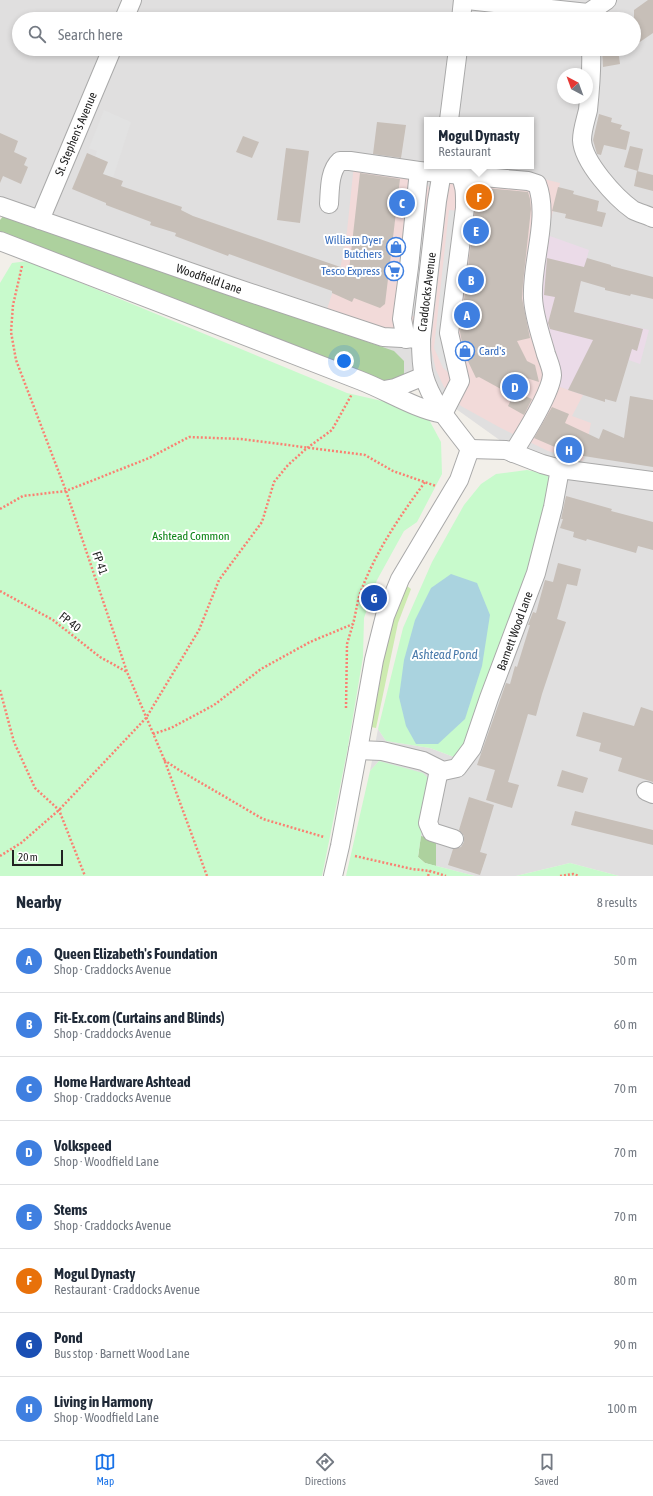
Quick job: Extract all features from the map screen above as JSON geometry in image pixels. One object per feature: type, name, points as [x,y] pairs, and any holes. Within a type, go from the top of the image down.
[{"type":"street","points":[[127,12],[132,0]]},
{"type":"street","points":[[462,12],[463,0]]},
{"type":"street","points":[[467,0],[558,12]]},
{"type":"street","points":[[593,12],[607,0]]},
{"type":"street","name":"St. Stephen's Avenue","points":[[40,220],[109,56]]},
{"type":"street","points":[[449,117],[457,56]]},
{"type":"street","points":[[591,56],[588,108],[582,139],[584,151],[592,165],[616,194],[634,210],[653,218]]},
{"type":"street","points":[[329,204],[333,172],[336,165],[340,161],[350,161],[419,171],[448,171],[528,181],[536,184],[540,193],[541,219],[533,298],[538,326],[552,374],[548,388],[531,424],[513,453]]},
{"type":"street","points":[[414,339],[402,319],[419,171]]},
{"type":"street","points":[[443,414],[460,381],[450,333],[466,191],[464,180],[448,171]]},
{"type":"street","name":"Craddocks Avenue","points":[[443,414],[432,396],[424,376],[421,358],[414,339],[448,171]]},
{"type":"street","name":"Woodfield Lane","points":[[0,206],[383,338],[414,339]]},
{"type":"street","points":[[0,241],[359,380],[384,390],[426,411],[443,414],[470,449]]},
{"type":"street","points":[[384,390],[395,388],[424,376]]},
{"type":"street","points":[[470,449],[506,450],[560,469],[653,481]]},
{"type":"street","points":[[332,876],[358,750],[374,660],[386,616],[400,579],[459,480],[470,449]]},
{"type":"street","name":"Barnett Wood Lane","points":[[439,770],[443,771],[457,768],[472,748],[489,698],[536,573],[553,507],[560,469]]},
{"type":"street","points":[[358,750],[382,751],[423,761],[439,770],[428,823],[432,832],[454,839]]},
{"type":"path","name":"FP 41","points":[[25,250],[13,305],[12,332],[16,360],[66,491],[127,672],[164,759],[208,876]]},
{"type":"path","points":[[0,856],[21,843],[59,810],[146,718],[199,630],[219,580],[262,522],[274,482],[288,465],[307,448],[332,430],[359,380]]},
{"type":"path","points":[[0,509],[23,496],[66,491],[149,458],[189,437],[241,439],[365,455],[393,471],[451,492]]},
{"type":"path","points":[[153,734],[171,728],[214,705],[261,670],[310,642],[353,624],[361,591],[383,544],[402,513],[425,482]]},
{"type":"path","name":"FP 40","points":[[0,591],[54,620],[100,657],[127,672]]},
{"type":"path","points":[[0,690],[14,742],[35,788],[59,810],[85,876]]},
{"type":"path","points":[[164,759],[179,770],[263,819],[326,838]]},
{"type":"path","points":[[338,852],[412,869],[430,871],[446,876]]},
{"type":"path","points":[[428,876],[430,871]]},
{"type":"path","points":[[560,876],[573,874],[579,876]]},
{"type":"shaded area","points":[[0,0],[653,0],[653,876],[619,876],[570,863],[516,876],[475,876],[425,863],[379,761],[370,771],[378,729],[386,741],[430,748],[454,757],[552,482],[547,474],[410,376],[0,196]]},
{"type":"shaded area","points":[[104,110],[131,122],[113,178],[103,174],[108,162],[95,157],[97,151],[89,148]]},
{"type":"shaded area","points":[[355,155],[426,183],[431,190],[414,324],[395,327],[383,332],[326,312],[340,270],[347,231]]},
{"type":"shaded area","points":[[451,169],[477,169],[528,175],[560,183],[547,235],[555,385],[583,395],[572,416],[591,423],[583,461],[548,451],[461,406],[444,387],[436,370],[431,349]]},
{"type":"shaded area","points":[[419,210],[426,210],[415,316],[408,316]]},
{"type":"shaded area","points":[[449,210],[460,211],[456,379],[443,368],[434,348]]},
{"type":"shaded area","points":[[547,235],[589,250],[573,312],[649,330],[640,364],[620,357],[602,354],[583,395],[555,385],[539,286]]},
{"type":"green space","points":[[4,215],[394,351],[404,361],[404,376],[390,382],[366,375],[0,232],[0,220]]},
{"type":"green space","name":"Ashtead Common","points":[[28,261],[347,393],[404,406],[427,416],[441,442],[442,474],[417,522],[404,531],[377,580],[364,618],[363,657],[347,752],[322,876],[0,876],[0,283],[12,263]]},
{"type":"green space","points":[[527,470],[547,474],[552,482],[532,565],[467,747],[454,757],[430,748],[386,741],[378,729],[403,628],[432,562],[464,505],[481,484],[496,474]]},
{"type":"green space","points":[[407,586],[411,589],[398,623],[376,728],[371,727],[380,673],[393,620]]},
{"type":"green space","points":[[379,761],[423,773],[429,779],[418,857],[425,863],[475,876],[346,876],[370,771]]},
{"type":"green space","points":[[421,836],[436,840],[436,866],[425,863],[418,857]]},
{"type":"green space","points":[[570,863],[619,876],[516,876]]},
{"type":"water","name":"Ashtead Pond","points":[[451,574],[477,583],[490,615],[482,666],[465,719],[438,744],[416,744],[406,726],[399,697],[404,660],[415,620],[431,588]]},
{"type":"building","points":[[648,0],[653,0],[653,33],[641,41],[641,12],[634,12],[634,10]]},
{"type":"building","points":[[602,56],[619,56],[620,64],[603,67]]},
{"type":"building","points":[[599,114],[612,118],[611,122],[622,125],[620,129],[630,132],[626,150],[604,145],[601,155],[597,154],[593,140]]},
{"type":"building","points":[[377,122],[406,125],[401,158],[373,154]]},
{"type":"building","points":[[0,133],[18,141],[14,152],[27,158],[24,165],[28,167],[21,184],[3,176],[0,183]]},
{"type":"building","points":[[243,136],[259,142],[252,158],[236,152]]},
{"type":"building","points":[[630,146],[643,149],[638,171],[624,167]]},
{"type":"building","points":[[286,148],[309,151],[300,223],[277,220]]},
{"type":"building","points":[[87,153],[108,162],[103,174],[123,181],[121,186],[182,207],[181,210],[193,216],[349,270],[360,173],[400,179],[385,304],[380,308],[354,298],[352,302],[332,293],[332,291],[229,254],[228,256],[175,236],[176,233],[150,225],[151,222],[106,205],[106,203],[72,189]]},
{"type":"building","points":[[637,171],[653,175],[653,191],[634,186]]},
{"type":"building","points":[[475,187],[528,192],[530,199],[531,209],[522,298],[530,338],[517,341],[527,361],[535,365],[539,382],[517,375],[510,394],[479,377],[476,378],[464,353],[460,332],[475,209]]},
{"type":"building","points":[[558,187],[574,191],[573,194],[599,201],[597,211],[606,213],[602,227],[565,218],[566,214],[552,211]]},
{"type":"building","points":[[547,258],[584,267],[587,258],[653,277],[653,299],[631,294],[630,296],[605,290],[605,288],[581,281],[574,312],[643,329],[637,351],[632,349],[616,402],[605,399],[605,402],[568,390],[593,340],[550,329],[548,323],[555,297],[544,295]]},
{"type":"building","points":[[515,392],[532,399],[524,415],[508,406]]},
{"type":"building","points":[[630,396],[653,400],[653,467],[571,454],[534,438],[552,407],[569,414],[565,423],[599,439],[603,429],[624,438]]},
{"type":"building","points":[[566,496],[612,509],[611,511],[653,522],[653,550],[638,546],[636,553],[587,539],[586,541],[573,537],[574,532],[560,528],[563,519],[561,519]]},
{"type":"building","points":[[558,563],[581,569],[577,586],[567,584],[557,619],[566,622],[536,716],[528,714],[508,782],[519,785],[512,808],[486,800],[495,770],[477,765],[506,683],[510,684],[515,666],[517,667],[530,625],[528,625],[533,612],[536,613],[545,580],[553,582]]},
{"type":"building","points":[[641,707],[653,711],[653,782],[618,771],[622,758],[599,751],[601,743],[576,736],[583,712],[634,726]]},
{"type":"building","points":[[562,770],[588,778],[583,793],[557,786]]},
{"type":"building","points":[[469,797],[494,805],[480,852],[487,854],[480,875],[448,865],[453,849],[461,847],[464,842],[464,836],[459,830]]},
{"type":"building","points":[[575,811],[653,830],[653,845],[571,825]]},
{"type":"place","name":"Mogul Dynasty","points":[[479,197]]},
{"type":"place","name":"Home Hardware Ashtead","points":[[402,203]]},
{"type":"place","name":"Stems","points":[[476,231]]},
{"type":"place","name":"William Dyer Butchers","points":[[396,247]]},
{"type":"place","name":"Tesco Express","points":[[394,271]]},
{"type":"place","name":"Fit-Ex.com (Curtains and Blinds)","points":[[471,280]]},
{"type":"place","name":"Queen Elizabeth's Foundation","points":[[467,315]]},
{"type":"place","name":"Card's","points":[[465,351]]},
{"type":"place","name":"Volkspeed","points":[[515,387]]},
{"type":"place","name":"Living in Harmony","points":[[569,450]]},
{"type":"place","name":"Pond","points":[[374,598]]}]
